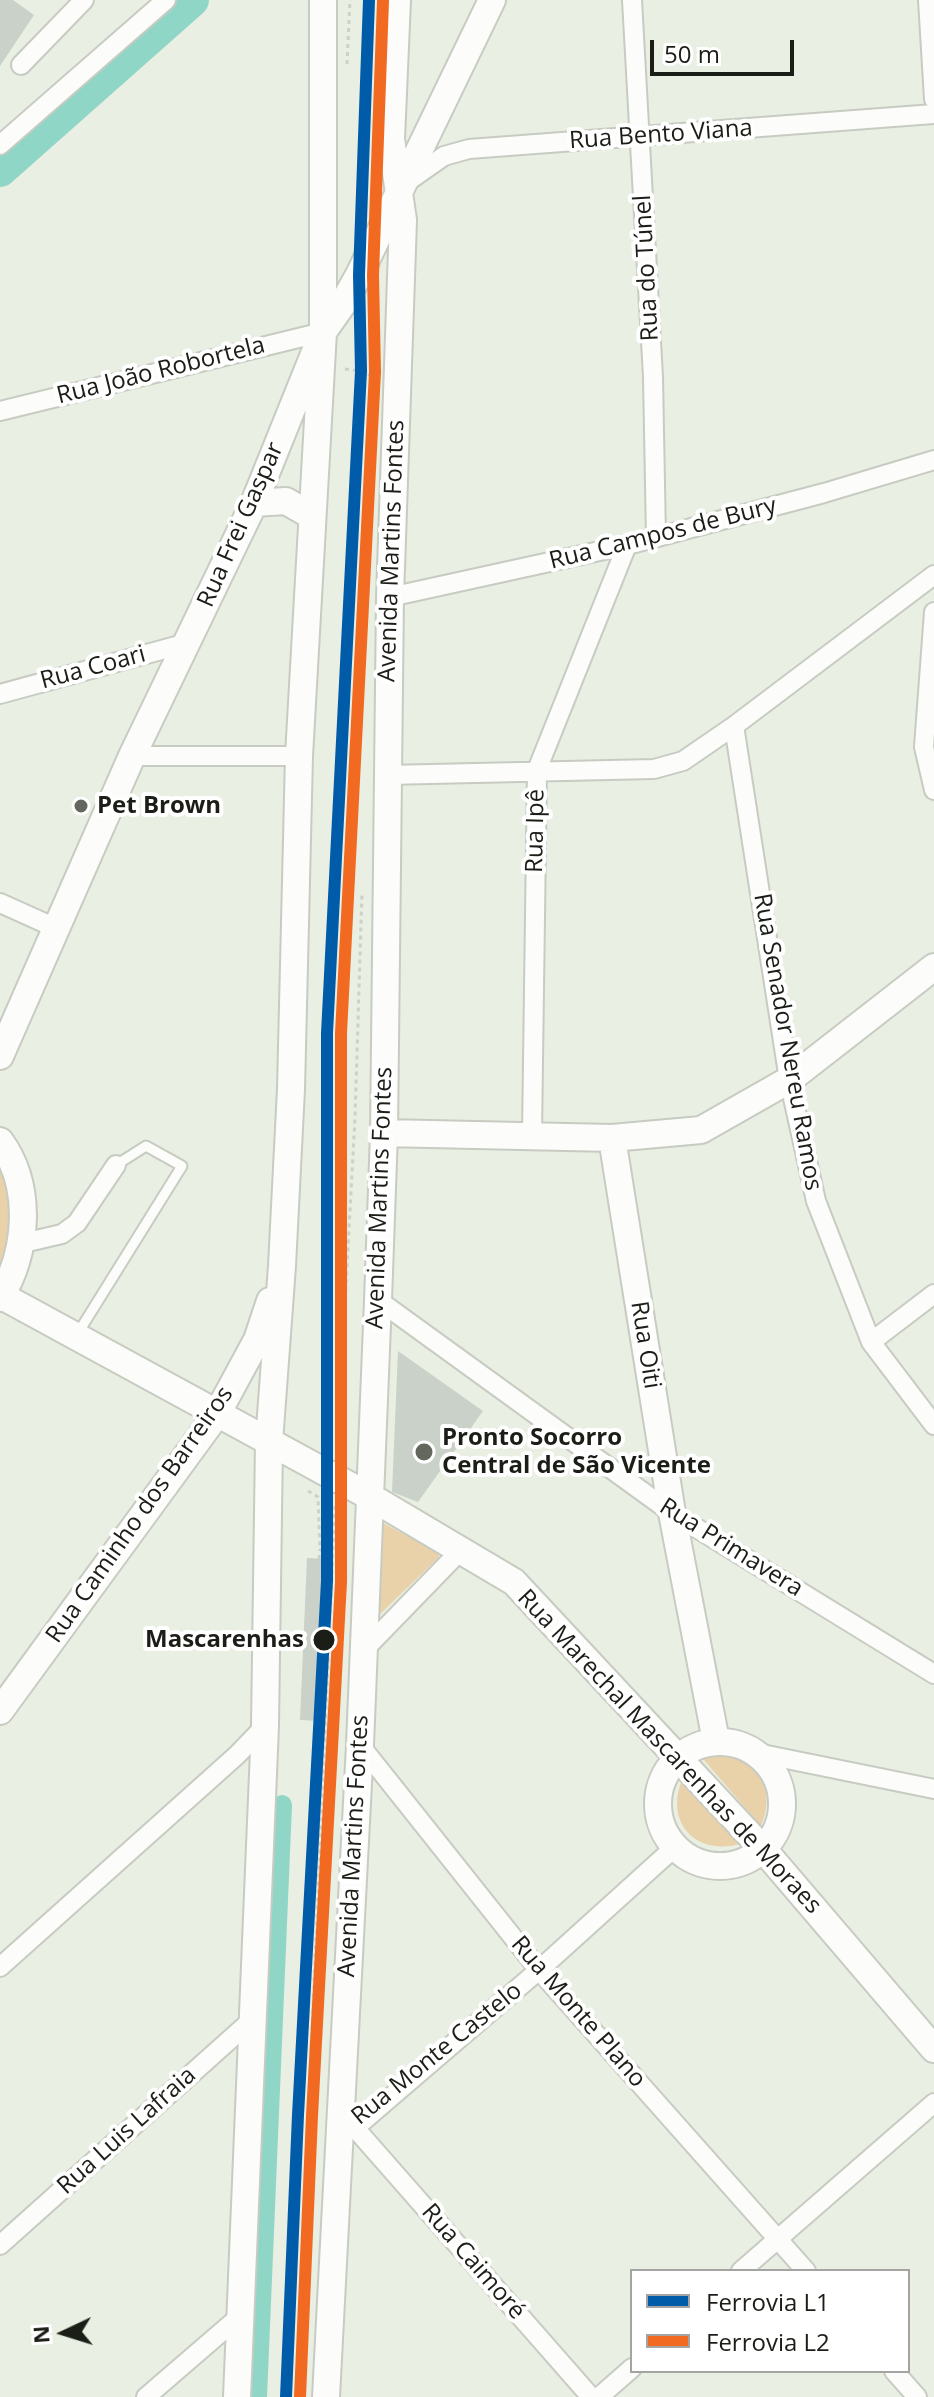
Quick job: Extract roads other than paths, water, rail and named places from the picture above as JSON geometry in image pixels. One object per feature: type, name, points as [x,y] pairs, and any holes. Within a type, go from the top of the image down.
[{"type":"main road","points":[[237,2397],[265,1726],[269,1442],[294,1029],[299,756],[323,332],[323,0]]},
{"type":"main road","name":"Avenida Martins Fontes","points":[[326,2397],[348,2128],[362,1652],[384,1133],[386,775],[403,220],[391,139],[397,0]]},
{"type":"main road","name":"Rua Frei Gaspar","points":[[0,1056],[132,756],[254,503],[323,332],[359,275],[492,0]]},
{"type":"main road","points":[[254,503],[286,501],[312,516]]},
{"type":"main road","points":[[384,1133],[612,1138],[701,1130],[789,1080],[934,967]]},
{"type":"main road","name":"Rua Oiti","points":[[612,1138],[672,1513],[716,1741]]},
{"type":"main road","points":[[0,1141],[12,1158],[22,1190],[23,1224],[15,1265],[1,1297]]},
{"type":"main road","name":"Rua Caminho dos Barreiros","points":[[0,1711],[217,1414],[257,1340],[282,1266]]},
{"type":"main road","name":"Rua Marechal Mascarenhas de Moraes","points":[[1,1297],[269,1442],[327,1488],[369,1496],[514,1582],[763,1849],[934,2049]]},
{"type":"main road","points":[[716,1741],[738,1744],[757,1753],[774,1774],[782,1800],[781,1818],[774,1835],[763,1849],[747,1861],[718,1866],[690,1859],[675,1847],[663,1831],[658,1811],[659,1791],[666,1772],[679,1756],[696,1746],[716,1741]]},
{"type":"street","points":[[21,65],[84,0]]},
{"type":"street","name":"Rua do Túnel","points":[[632,0],[653,377],[656,537]]},
{"type":"street","points":[[928,0],[934,99]]},
{"type":"street","points":[[0,145],[155,3]]},
{"type":"street","name":"Rua Bento Viana","points":[[399,189],[422,169],[444,156],[469,149],[934,114]]},
{"type":"street","name":"Rua João Robortela","points":[[0,411],[323,332]]},
{"type":"street","name":"Rua Campos de Bury","points":[[390,597],[627,545],[824,493],[934,460]]},
{"type":"street","name":"Rua Ipê","points":[[532,1135],[537,770],[627,545]]},
{"type":"street","points":[[386,775],[654,769],[683,761],[934,575]]},
{"type":"street","points":[[934,612],[924,747],[934,790]]},
{"type":"street","name":"Rua Coari","points":[[0,694],[187,643]]},
{"type":"street","name":"Rua Senador Nereu Ramos","points":[[734,726],[789,1080],[816,1201],[871,1342],[934,1425]]},
{"type":"street","points":[[132,756],[299,756]]},
{"type":"street","points":[[0,903],[58,929]]},
{"type":"street","points":[[19,1244],[62,1234],[77,1223],[116,1165]]},
{"type":"street","points":[[871,1342],[934,1294]]},
{"type":"street","name":"Rua Primavera","points":[[378,1300],[672,1513],[934,1674]]},
{"type":"street","points":[[362,1652],[461,1550]]},
{"type":"street","points":[[0,1967],[237,1755],[265,1726]]},
{"type":"street","name":"Rua Monte Plano","points":[[360,1745],[539,1970],[804,2269]]},
{"type":"street","points":[[757,1753],[934,1789]]},
{"type":"street","name":"Rua Monte Castelo","points":[[348,2128],[539,1970],[675,1847]]},
{"type":"street","name":"Rua Luis Lafraia","points":[[0,2245],[254,2018]]},
{"type":"street","points":[[743,2269],[934,2103]]},
{"type":"street","name":"Rua Caimoré","points":[[348,2128],[591,2397]]},
{"type":"street","points":[[146,2397],[240,2316]]},
{"type":"street","points":[[599,2397],[630,2370]]},
{"type":"street","points":[[896,2373],[917,2397]]},
{"type":"lane","points":[[75,1337],[182,1166],[146,1146],[116,1165]]},
{"type":"waterway","points":[[0,170],[192,0]]},
{"type":"waterway","points":[[301,2397],[332,1705]]},
{"type":"waterway","points":[[257,2397],[282,1805]]},
{"type":"rail line","name":"L1","points":[[286,2397],[327,1581],[327,1033],[361,371],[359,275],[369,0]]},
{"type":"rail line","name":"L2","points":[[300,2397],[341,1582],[341,1033],[375,372],[373,275],[383,1]]},
{"type":"place","name":"Pet Brown","points":[[81,806]]},
{"type":"place","name":"Pronto Socorro Central de São Vicente","points":[[424,1452]]},
{"type":"place","name":"Mascarenhas","points":[[324,1640]]}]
